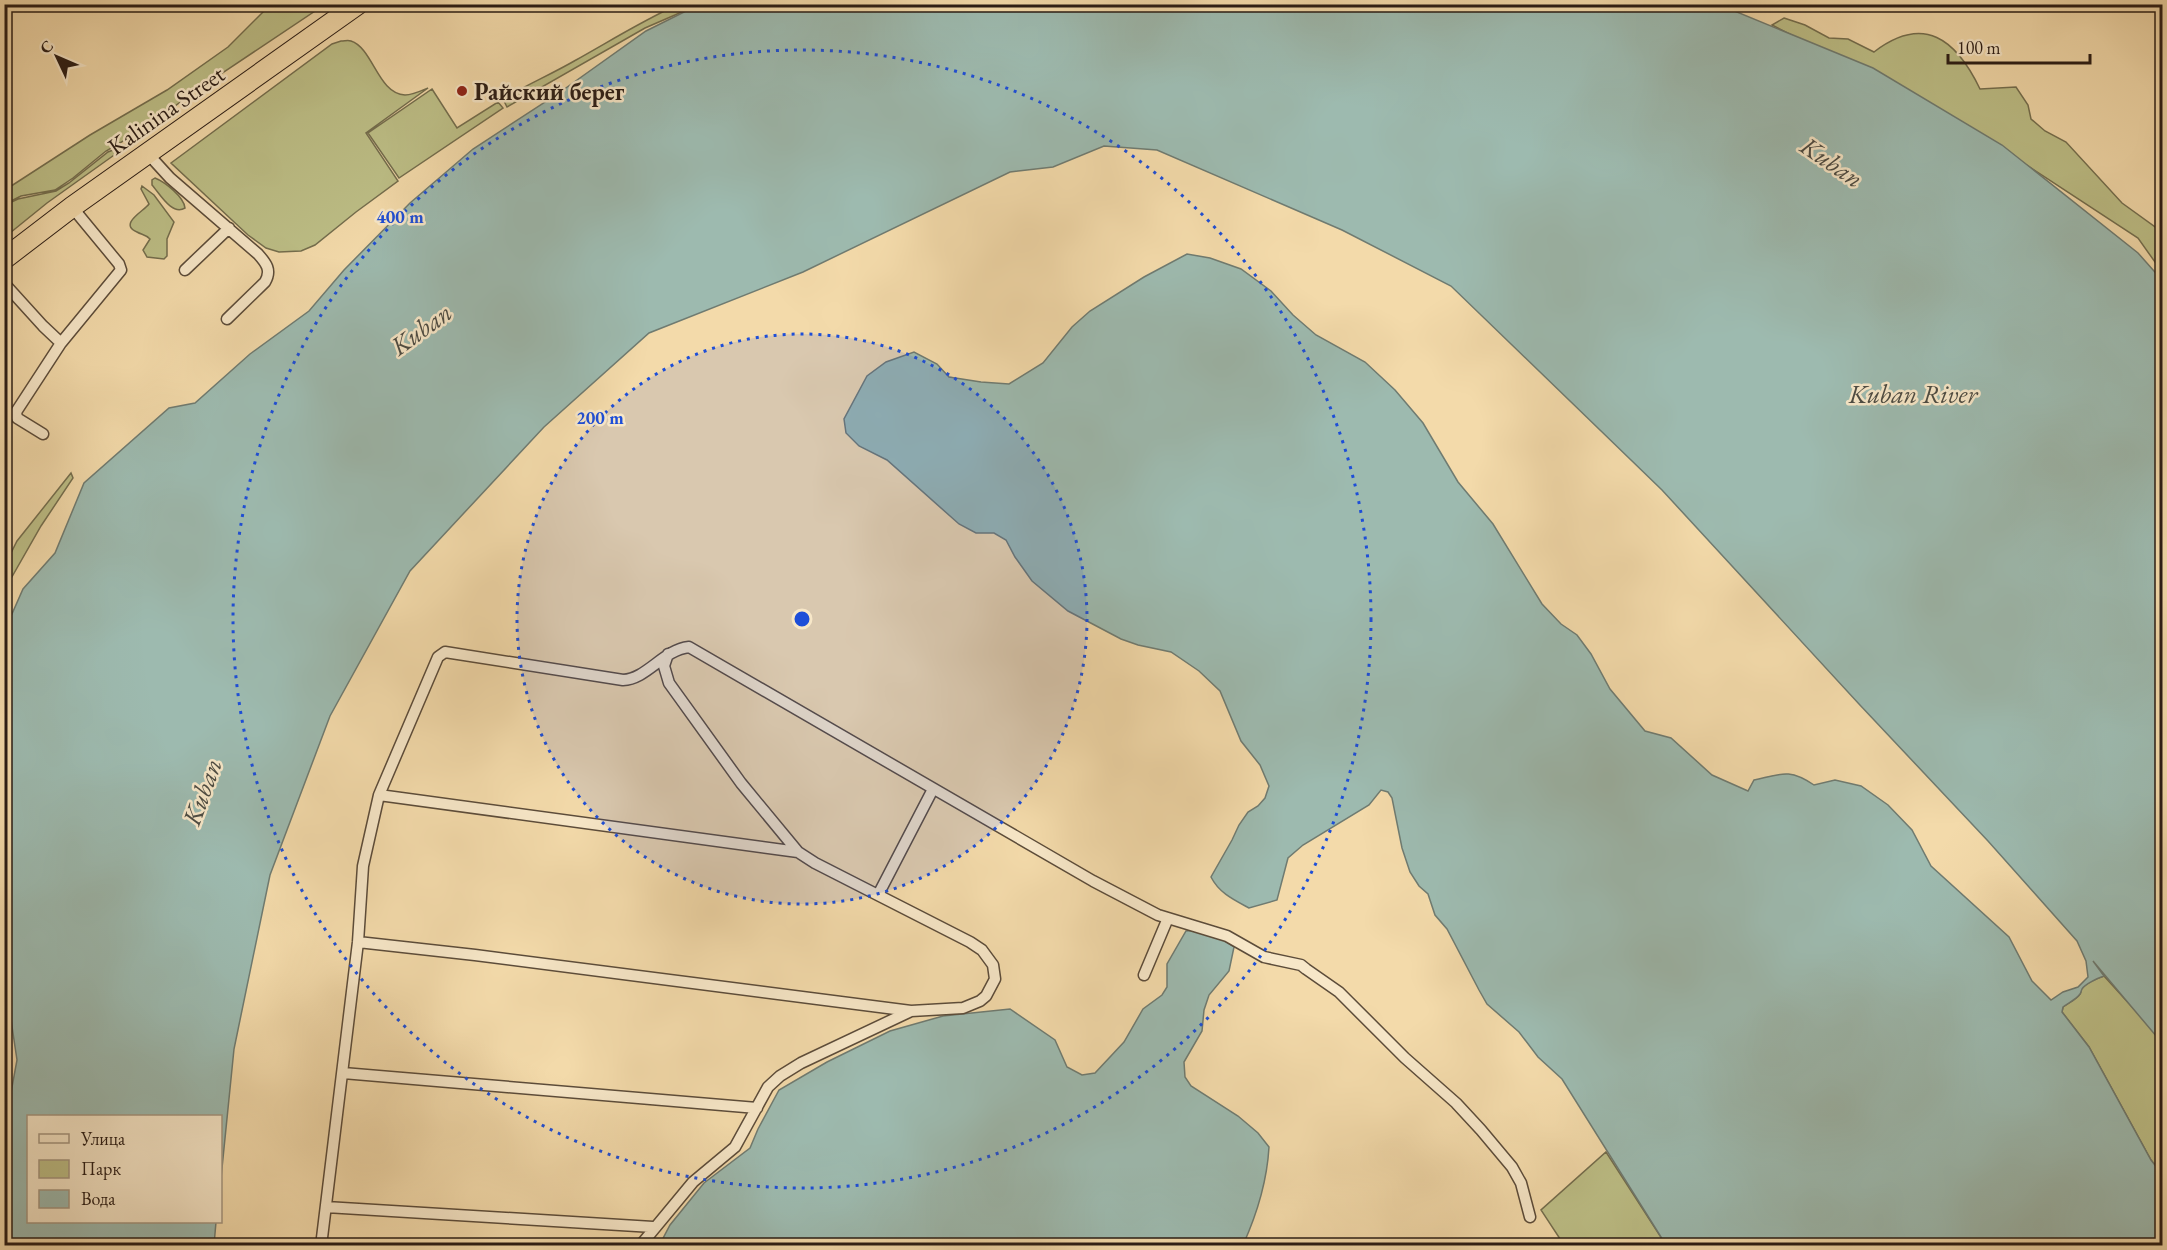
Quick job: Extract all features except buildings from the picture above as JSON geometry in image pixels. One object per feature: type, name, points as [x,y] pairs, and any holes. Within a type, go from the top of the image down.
[{"type":"highway","name":"Kalinina Street","points":[[4,244],[339,4]]},
{"type":"highway","name":"Kalinina Street","points":[[4,259],[72,207],[149,155],[358,4]]},
{"type":"street","points":[[149,155],[170,178],[258,254],[269,269],[269,276],[265,282],[227,319]]},
{"type":"street","points":[[43,434],[17,418],[16,412],[61,343],[121,270],[119,264],[72,207]]},
{"type":"street","points":[[185,270],[229,228]]},
{"type":"street","points":[[4,283],[43,327],[61,343]]},
{"type":"street","points":[[321,1245],[358,942],[363,866],[379,795],[438,657],[445,652],[623,680],[636,676],[680,648],[689,647],[1093,881],[1158,915],[1227,936],[1264,957],[1301,965],[1339,992],[1405,1058],[1456,1103],[1512,1167],[1521,1183],[1530,1217]]},
{"type":"street","points":[[668,654],[664,666],[669,683],[741,783],[798,852]]},
{"type":"street","points":[[878,896],[933,789]]},
{"type":"street","points":[[358,942],[911,1011],[963,1008],[986,996],[995,980],[993,965],[982,950],[970,942],[878,896],[798,852],[379,795]]},
{"type":"street","points":[[1144,975],[1168,918]]},
{"type":"street","points":[[640,1245],[693,1182],[735,1147],[768,1087],[780,1076],[801,1063],[911,1011]]},
{"type":"street","points":[[343,1073],[757,1108]]},
{"type":"street","points":[[326,1207],[653,1227]]},
{"type":"green space","points":[[270,5],[324,5],[191,94],[147,127],[106,151],[55,190],[21,196],[5,204],[5,190],[90,135],[167,90],[228,47]]},
{"type":"green space","points":[[677,5],[698,5],[645,28],[507,107],[503,99]]},
{"type":"green space","points":[[1784,18],[1805,25],[1829,38],[1848,39],[1874,52],[1908,35],[1923,34],[1937,38],[1949,45],[1960,57],[1971,71],[1980,89],[2016,87],[2028,105],[2031,119],[2045,131],[2066,142],[2122,203],[2162,232],[2162,272],[2138,238],[2028,166],[1904,94],[1772,25]]},
{"type":"green space","points":[[350,41],[359,45],[388,87],[396,93],[408,95],[428,88],[366,133],[398,181],[315,245],[301,251],[279,252],[266,248],[248,235],[171,163],[332,44]]},
{"type":"green space","points":[[432,89],[457,128],[498,102],[503,108],[399,178],[368,133]]},
{"type":"green space","points":[[131,143],[47,203],[5,237],[5,205],[18,199],[56,191],[108,152]]},
{"type":"green space","points":[[155,178],[173,190],[185,208],[175,209],[167,203],[152,185],[152,180]]},
{"type":"green space","points":[[142,186],[154,195],[174,222],[167,239],[167,256],[164,259],[147,257],[143,250],[150,239],[132,229],[130,225],[131,221],[149,204],[141,189]]},
{"type":"green space","points":[[71,473],[73,478],[41,526],[5,589],[5,565],[17,541]]},
{"type":"green space","points":[[2104,976],[2162,1040],[2162,1174],[2151,1160],[2089,1047],[2062,1012],[2063,1007],[2079,996],[2083,987]]},
{"type":"green space","points":[[1606,1152],[1666,1245],[1564,1245],[1541,1210]]},
{"type":"water","name":"Kuban River","points":[[700,4],[1720,5],[1873,68],[2002,145],[2138,253],[2162,280],[2162,1043],[2093,961],[2104,976],[2084,987],[2079,996],[2063,1007],[2062,1012],[2089,1047],[2151,1160],[2162,1174],[2162,1245],[1666,1245],[1562,1079],[1538,1057],[1519,1032],[1487,1004],[1447,929],[1435,915],[1428,894],[1419,886],[1410,872],[1402,848],[1392,798],[1388,792],[1381,790],[1369,805],[1303,845],[1288,858],[1277,900],[1249,908],[1227,896],[1218,887],[1211,877],[1239,825],[1248,812],[1265,798],[1269,786],[1260,765],[1241,741],[1220,691],[1199,671],[1171,652],[1121,639],[1068,611],[1032,581],[1006,540],[994,533],[976,533],[959,524],[887,460],[859,446],[846,433],[844,419],[867,376],[886,362],[914,352],[937,364],[949,377],[1009,384],[1043,363],[1072,327],[1090,311],[1144,277],[1187,254],[1210,258],[1241,269],[1271,291],[1316,335],[1365,362],[1395,390],[1423,423],[1458,482],[1493,524],[1542,604],[1561,624],[1577,635],[1591,654],[1610,689],[1645,731],[1671,738],[1712,775],[1748,791],[1754,780],[1778,774],[1798,776],[1814,785],[1835,780],[1861,786],[1888,805],[1912,830],[1931,866],[2009,937],[2032,981],[2051,1000],[2063,992],[2078,987],[2088,977],[2086,961],[2077,941],[1988,841],[1662,490],[1451,286],[1342,230],[1157,150],[1104,146],[1053,167],[1010,172],[803,272],[649,333],[544,427],[410,571],[330,716],[270,875],[234,1049],[222,1168],[222,1115],[27,1115],[27,1223],[216,1223],[214,1245],[5,1245],[5,1125],[17,1060],[5,996],[5,978],[10,959],[4,940],[4,632],[23,589],[55,553],[84,483],[169,408],[195,403],[250,354],[309,311],[344,270],[410,203],[473,149],[556,95],[646,31]]},
{"type":"water","points":[[1197,930],[1222,939],[1234,947],[1229,971],[1209,995],[1204,1010],[1202,1031],[1184,1062],[1185,1077],[1191,1086],[1238,1116],[1258,1133],[1269,1147],[1260,1198],[1243,1245],[659,1246],[670,1225],[704,1183],[750,1148],[779,1090],[827,1062],[890,1031],[943,1016],[1010,1009],[1055,1040],[1067,1067],[1082,1075],[1095,1073],[1124,1042],[1143,1009],[1162,995],[1167,987],[1167,964],[1186,931]]},
{"type":"place","name":"Райский берег","points":[[462,91]]},
{"type":"water label","name":"Kuban","points":[[1832,162]]},
{"type":"water label","name":"Kuban","points":[[421,329]]},
{"type":"water label","name":"Kuban","points":[[202,792]]}]
